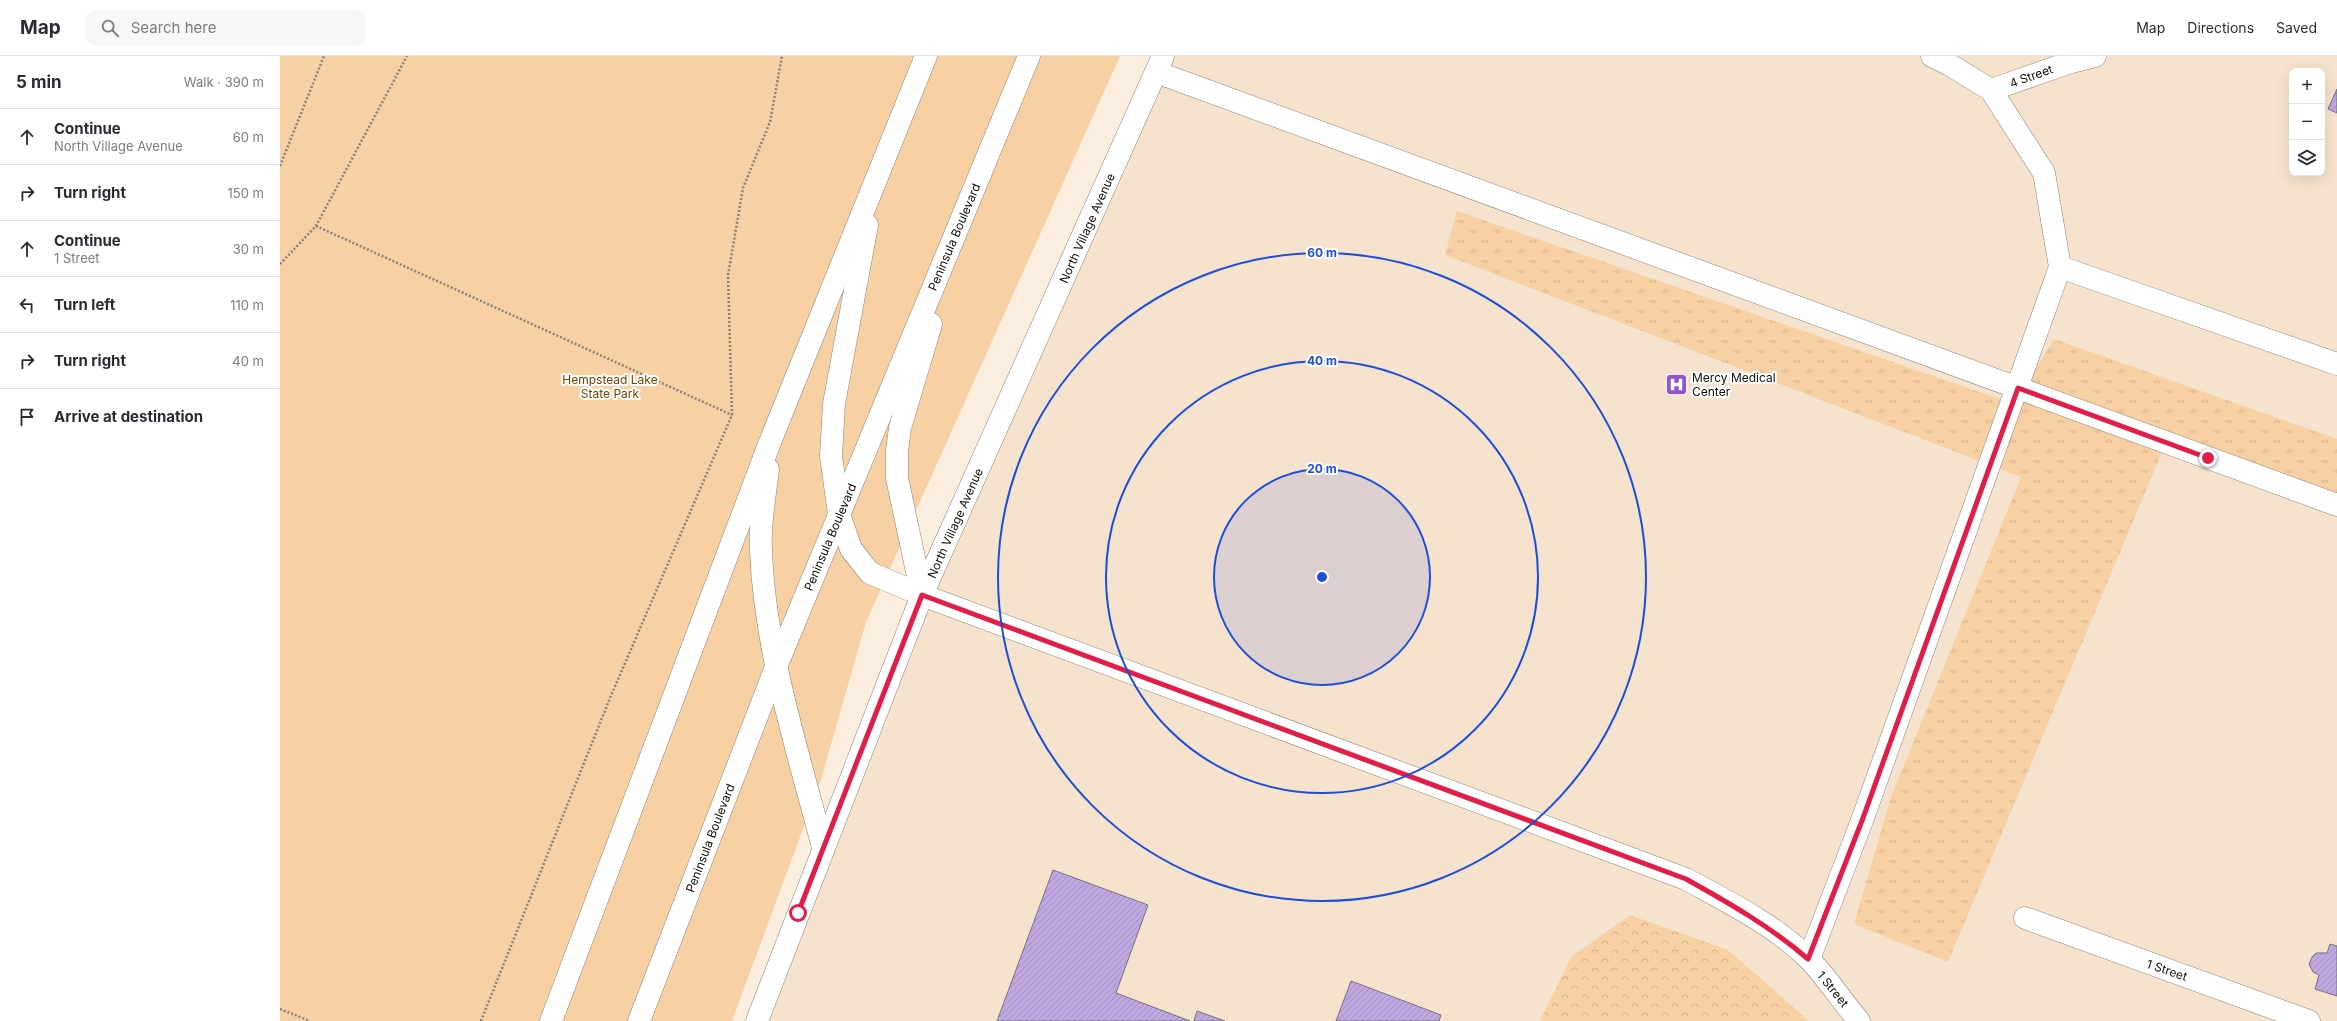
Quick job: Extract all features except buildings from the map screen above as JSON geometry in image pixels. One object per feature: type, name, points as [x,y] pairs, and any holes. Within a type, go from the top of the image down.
[{"type":"main road","points":[[551,1021],[770,442],[876,176],[926,56]]},
{"type":"main road","name":"Peninsula Boulevard","points":[[640,1021],[776,667],[1029,56]]},
{"type":"main road","name":"4 Street","points":[[1991,90],[2071,62],[2095,56]]},
{"type":"main road","points":[[1808,959],[1863,818],[2060,267],[2044,173],[1991,90],[1942,59]]},
{"type":"main road","points":[[1160,64],[2018,388],[2337,505]]},
{"type":"main road","name":"North Village Avenue","points":[[757,1021],[922,595],[1160,64]]},
{"type":"main road","name":"1 Street","points":[[876,176],[834,404],[831,456],[840,514],[851,549],[870,573],[922,595],[1686,879],[1730,903],[1780,935],[1808,959],[1859,1021]]},
{"type":"main road","points":[[922,595],[897,478],[897,451],[900,428],[958,227]]},
{"type":"main road","points":[[2060,267],[2337,364]]},
{"type":"main road","points":[[770,442],[760,549],[764,601],[776,667],[823,848]]},
{"type":"main road","name":"1 Street","points":[[2025,918],[2310,1021]]},
{"type":"path","points":[[280,166],[324,56]]},
{"type":"path","points":[[280,264],[316,226],[407,56]]},
{"type":"path","points":[[481,1021],[610,698],[732,415],[728,275],[743,188],[770,122],[782,56]]},
{"type":"path","points":[[316,226],[732,415]]},
{"type":"path","points":[[280,1009],[310,1021]]},
{"type":"shaded area","name":"Mercy Medical Center","points":[[1164,56],[2337,56],[2337,1021],[765,1021],[800,900]]},
{"type":"green space","name":"Hempstead Lake State Park","points":[[280,56],[1120,56],[866,622],[820,783],[732,1021],[280,1021]]},
{"type":"green space","points":[[1457,211],[2014,404],[2054,339],[2337,439],[2337,503],[2165,445],[1948,962],[1854,924],[1891,797],[2021,477],[1445,255]]},
{"type":"green space","points":[[1630,915],[1728,950],[1809,1021],[1540,1021],[1571,957]]},
{"type":"place","name":"Mercy Medical Center","points":[[1677,384]]},
{"type":"route","points":[[798,913],[922,595],[1686,879],[1730,903],[1780,935],[1808,959],[1863,818],[2018,388],[2208,458]]}]
